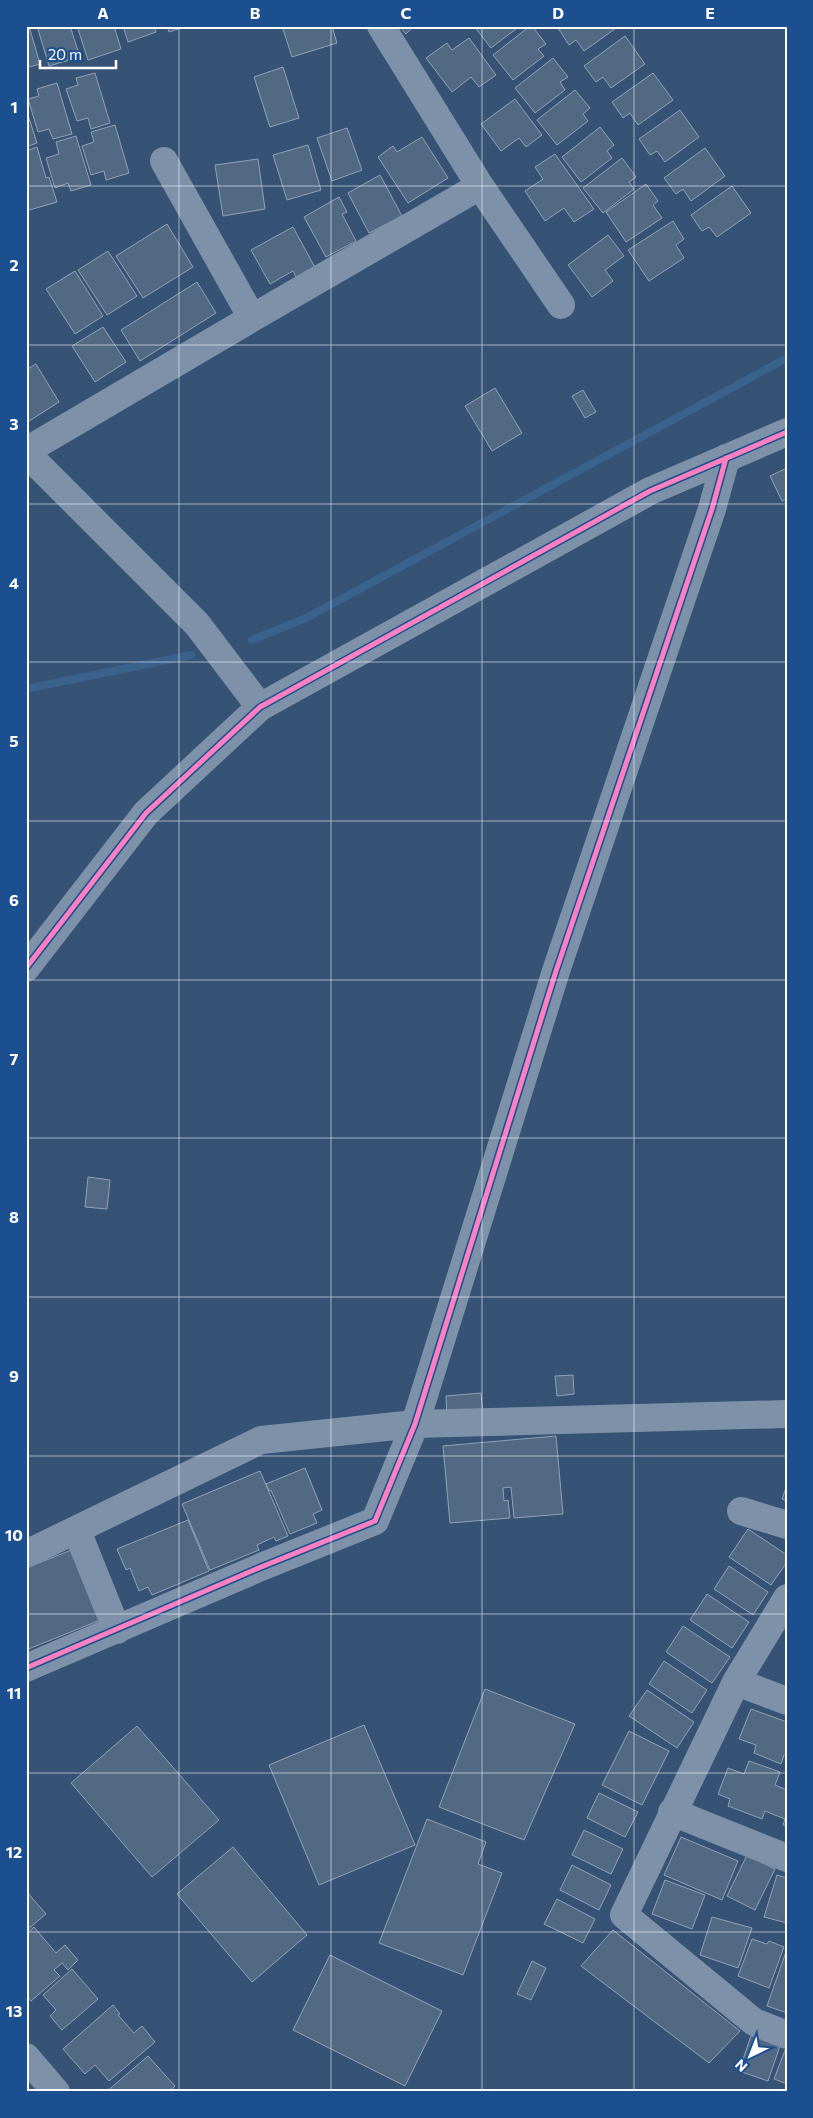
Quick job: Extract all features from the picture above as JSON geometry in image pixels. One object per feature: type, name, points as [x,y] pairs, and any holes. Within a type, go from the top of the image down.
[{"type":"street","points":[[381,26],[480,186],[561,305]]},
{"type":"street","points":[[164,161],[252,318]]},
{"type":"street","points":[[260,707],[197,624],[26,452],[480,186]]},
{"type":"street","points":[[26,968],[146,814],[260,707],[650,491],[787,432]]},
{"type":"street","points":[[26,1668],[261,1567],[375,1521],[415,1424],[556,970],[712,509],[726,458]]},
{"type":"street","points":[[26,1554],[261,1440],[415,1424],[787,1414]]},
{"type":"street","points":[[741,1511],[787,1525]]},
{"type":"street","points":[[77,1530],[117,1630]]},
{"type":"street","points":[[787,1598],[736,1682],[624,1915],[754,2022],[787,2035]]},
{"type":"street","points":[[736,1682],[787,1701]]},
{"type":"street","points":[[672,1812],[787,1858]]},
{"type":"street","points":[[26,2057],[56,2092]]},
{"type":"building","points":[[26,26],[29,26],[40,64],[26,68]]},
{"type":"building","points":[[37,26],[70,26],[80,57],[49,66]]},
{"type":"building","points":[[77,26],[114,26],[121,49],[88,60]]},
{"type":"building","points":[[123,26],[154,26],[156,32],[128,42]]},
{"type":"building","points":[[167,26],[187,26],[169,32]]},
{"type":"building","points":[[282,26],[332,26],[337,43],[292,57]]},
{"type":"building","points":[[399,26],[414,26],[406,34]]},
{"type":"building","points":[[474,26],[520,26],[491,48]]},
{"type":"building","points":[[530,26],[546,44],[538,49],[544,56],[513,80],[493,55]]},
{"type":"building","points":[[561,26],[619,26],[584,51],[576,40],[569,45],[558,28]]},
{"type":"building","points":[[625,36],[645,64],[611,88],[603,77],[596,82],[584,66]]},
{"type":"building","points":[[469,38],[496,75],[479,87],[471,77],[452,92],[426,58],[447,43],[452,50]]},
{"type":"building","points":[[553,58],[568,77],[560,82],[565,90],[535,113],[515,88]]},
{"type":"building","points":[[283,67],[299,118],[270,127],[254,77]]},
{"type":"building","points":[[95,73],[110,123],[91,129],[88,118],[77,121],[66,89],[78,85],[76,78]]},
{"type":"building","points":[[653,73],[673,100],[638,125],[630,113],[623,118],[612,102]]},
{"type":"building","points":[[57,83],[72,134],[53,139],[49,129],[38,132],[28,99],[39,96],[37,89]]},
{"type":"building","points":[[575,90],[590,108],[583,114],[588,121],[557,145],[537,120]]},
{"type":"building","points":[[515,99],[542,135],[526,147],[519,138],[501,151],[481,124]]},
{"type":"building","points":[[26,109],[37,143],[26,147]]},
{"type":"building","points":[[680,110],[699,137],[665,162],[657,151],[650,155],[639,139]]},
{"type":"building","points":[[115,125],[129,173],[106,180],[104,171],[91,175],[82,146],[94,142],[91,132]]},
{"type":"building","points":[[600,127],[614,145],[607,151],[612,158],[581,182],[562,157]]},
{"type":"building","points":[[347,128],[362,170],[332,181],[317,138]]},
{"type":"building","points":[[76,136],[91,185],[71,191],[68,183],[55,188],[46,158],[59,154],[56,142]]},
{"type":"building","points":[[422,137],[448,178],[408,203],[378,157],[393,146],[397,152]]},
{"type":"building","points":[[308,145],[321,190],[287,200],[273,155]]},
{"type":"building","points":[[37,147],[46,178],[49,177],[57,202],[26,211],[26,151]]},
{"type":"building","points":[[705,148],[725,176],[691,201],[683,189],[676,194],[664,178]]},
{"type":"building","points":[[555,154],[594,209],[574,222],[564,208],[545,221],[525,191],[543,179],[535,167]]},
{"type":"building","points":[[622,158],[636,177],[629,182],[634,189],[603,213],[583,188]]},
{"type":"building","points":[[258,159],[265,209],[223,216],[215,165]]},
{"type":"building","points":[[380,175],[402,216],[369,233],[348,193]]},
{"type":"building","points":[[646,184],[658,201],[653,205],[662,218],[626,242],[606,212]]},
{"type":"building","points":[[732,186],[751,213],[717,237],[709,227],[702,231],[691,215]]},
{"type":"building","points":[[339,197],[347,212],[342,214],[356,241],[326,257],[304,217]]},
{"type":"building","points":[[673,221],[684,239],[676,245],[684,258],[649,281],[628,250]]},
{"type":"building","points":[[167,224],[193,267],[143,298],[116,256]]},
{"type":"building","points":[[293,227],[318,273],[299,283],[293,271],[270,284],[251,250]]},
{"type":"building","points":[[608,235],[624,256],[605,270],[613,281],[592,297],[568,265]]},
{"type":"building","points":[[108,251],[137,296],[107,315],[78,270]]},
{"type":"building","points":[[75,271],[103,316],[75,334],[46,289]]},
{"type":"building","points":[[197,282],[216,313],[140,361],[121,330]]},
{"type":"building","points":[[103,327],[126,362],[95,382],[72,346]]},
{"type":"building","points":[[36,364],[59,402],[26,423],[26,370]]},
{"type":"building","points":[[495,388],[522,433],[492,451],[465,406]]},
{"type":"building","points":[[583,390],[596,412],[585,418],[572,396]]},
{"type":"building","points":[[787,468],[787,499],[782,501],[770,476]]},
{"type":"building","points":[[88,1177],[110,1180],[107,1209],[85,1207]]},
{"type":"building","points":[[573,1375],[574,1394],[557,1396],[555,1376]]},
{"type":"building","points":[[481,1393],[483,1415],[447,1418],[446,1396]]},
{"type":"building","points":[[556,1436],[563,1514],[514,1518],[511,1487],[503,1488],[504,1501],[508,1500],[510,1518],[450,1523],[443,1446]]},
{"type":"building","points":[[305,1468],[322,1510],[313,1514],[317,1523],[290,1534],[271,1490],[269,1491],[266,1484]]},
{"type":"building","points":[[260,1471],[288,1536],[276,1541],[274,1537],[257,1545],[259,1550],[210,1570],[182,1504]]},
{"type":"building","points":[[787,1485],[787,1501],[782,1499]]},
{"type":"building","points":[[188,1520],[209,1571],[152,1595],[148,1587],[139,1591],[130,1568],[126,1570],[117,1549]]},
{"type":"building","points":[[748,1529],[787,1555],[787,1562],[771,1585],[729,1557]]},
{"type":"building","points":[[74,1549],[103,1619],[26,1650],[26,1568]]},
{"type":"building","points":[[729,1566],[768,1592],[753,1615],[714,1589]]},
{"type":"building","points":[[707,1594],[749,1622],[732,1648],[690,1620]]},
{"type":"building","points":[[683,1626],[730,1657],[712,1683],[666,1652]]},
{"type":"building","points":[[664,1661],[707,1690],[692,1713],[649,1684]]},
{"type":"building","points":[[485,1689],[575,1724],[524,1840],[439,1807]]},
{"type":"building","points":[[647,1690],[694,1722],[677,1748],[629,1716]]},
{"type":"building","points":[[751,1709],[787,1722],[787,1756],[784,1755],[781,1764],[754,1753],[756,1745],[739,1739]]},
{"type":"building","points":[[364,1725],[415,1845],[319,1885],[269,1765]]},
{"type":"building","points":[[137,1726],[219,1820],[152,1877],[71,1783]]},
{"type":"building","points":[[629,1731],[669,1751],[642,1805],[602,1785]]},
{"type":"building","points":[[749,1761],[780,1772],[775,1785],[787,1790],[787,1826],[783,1825],[785,1819],[765,1811],[762,1819],[728,1806],[730,1799],[718,1794],[728,1768],[744,1774]]},
{"type":"building","points":[[599,1793],[638,1812],[625,1837],[587,1818]]},
{"type":"building","points":[[427,1819],[486,1842],[478,1864],[502,1873],[463,1975],[379,1943]]},
{"type":"building","points":[[584,1830],[623,1849],[611,1874],[572,1855]]},
{"type":"building","points":[[681,1837],[738,1861],[722,1900],[664,1875]]},
{"type":"building","points":[[233,1847],[307,1935],[252,1982],[177,1894]]},
{"type":"building","points":[[747,1855],[775,1869],[755,1910],[727,1896]]},
{"type":"building","points":[[572,1865],[611,1885],[599,1910],[560,1890]]},
{"type":"building","points":[[777,1875],[787,1878],[787,1923],[764,1917]]},
{"type":"building","points":[[665,1880],[705,1895],[692,1929],[652,1914]]},
{"type":"building","points":[[26,1891],[46,1914],[26,1931]]},
{"type":"building","points":[[557,1899],[595,1919],[583,1943],[544,1924]]},
{"type":"building","points":[[712,1917],[752,1928],[738,1968],[700,1955]]},
{"type":"building","points":[[34,1927],[56,1953],[65,1945],[78,1960],[68,1970],[62,1963],[54,1970],[60,1976],[31,2001],[26,1996],[26,1934]]},
{"type":"building","points":[[613,1930],[740,2031],[709,2063],[581,1966]]},
{"type":"building","points":[[752,1939],[767,1944],[769,1941],[784,1947],[769,1988],[738,1976]]},
{"type":"building","points":[[787,1949],[787,2013],[767,2006]]},
{"type":"building","points":[[330,1955],[442,2011],[405,2086],[293,2030]]},
{"type":"building","points":[[532,1961],[546,1968],[531,2000],[517,1994]]},
{"type":"building","points":[[72,1969],[98,1999],[62,2030],[50,2016],[56,2010],[43,1995]]},
{"type":"building","points":[[113,2005],[120,2014],[118,2015],[134,2033],[142,2026],[155,2042],[109,2081],[95,2065],[85,2074],[63,2049]]},
{"type":"building","points":[[752,2033],[781,2043],[768,2081],[739,2071]]},
{"type":"building","points":[[787,2045],[787,2084],[774,2079]]},
{"type":"building","points":[[148,2056],[175,2086],[169,2092],[106,2092]]},
{"type":"waterway","points":[[252,640],[306,618],[787,358]]},
{"type":"waterway","points":[[26,689],[191,655]]},
{"type":"cycle path","points":[[26,968],[146,813],[260,707],[650,491],[787,432]]},
{"type":"cycle path","points":[[26,1668],[261,1567],[375,1521],[415,1424],[556,971],[712,509],[726,458]]}]
